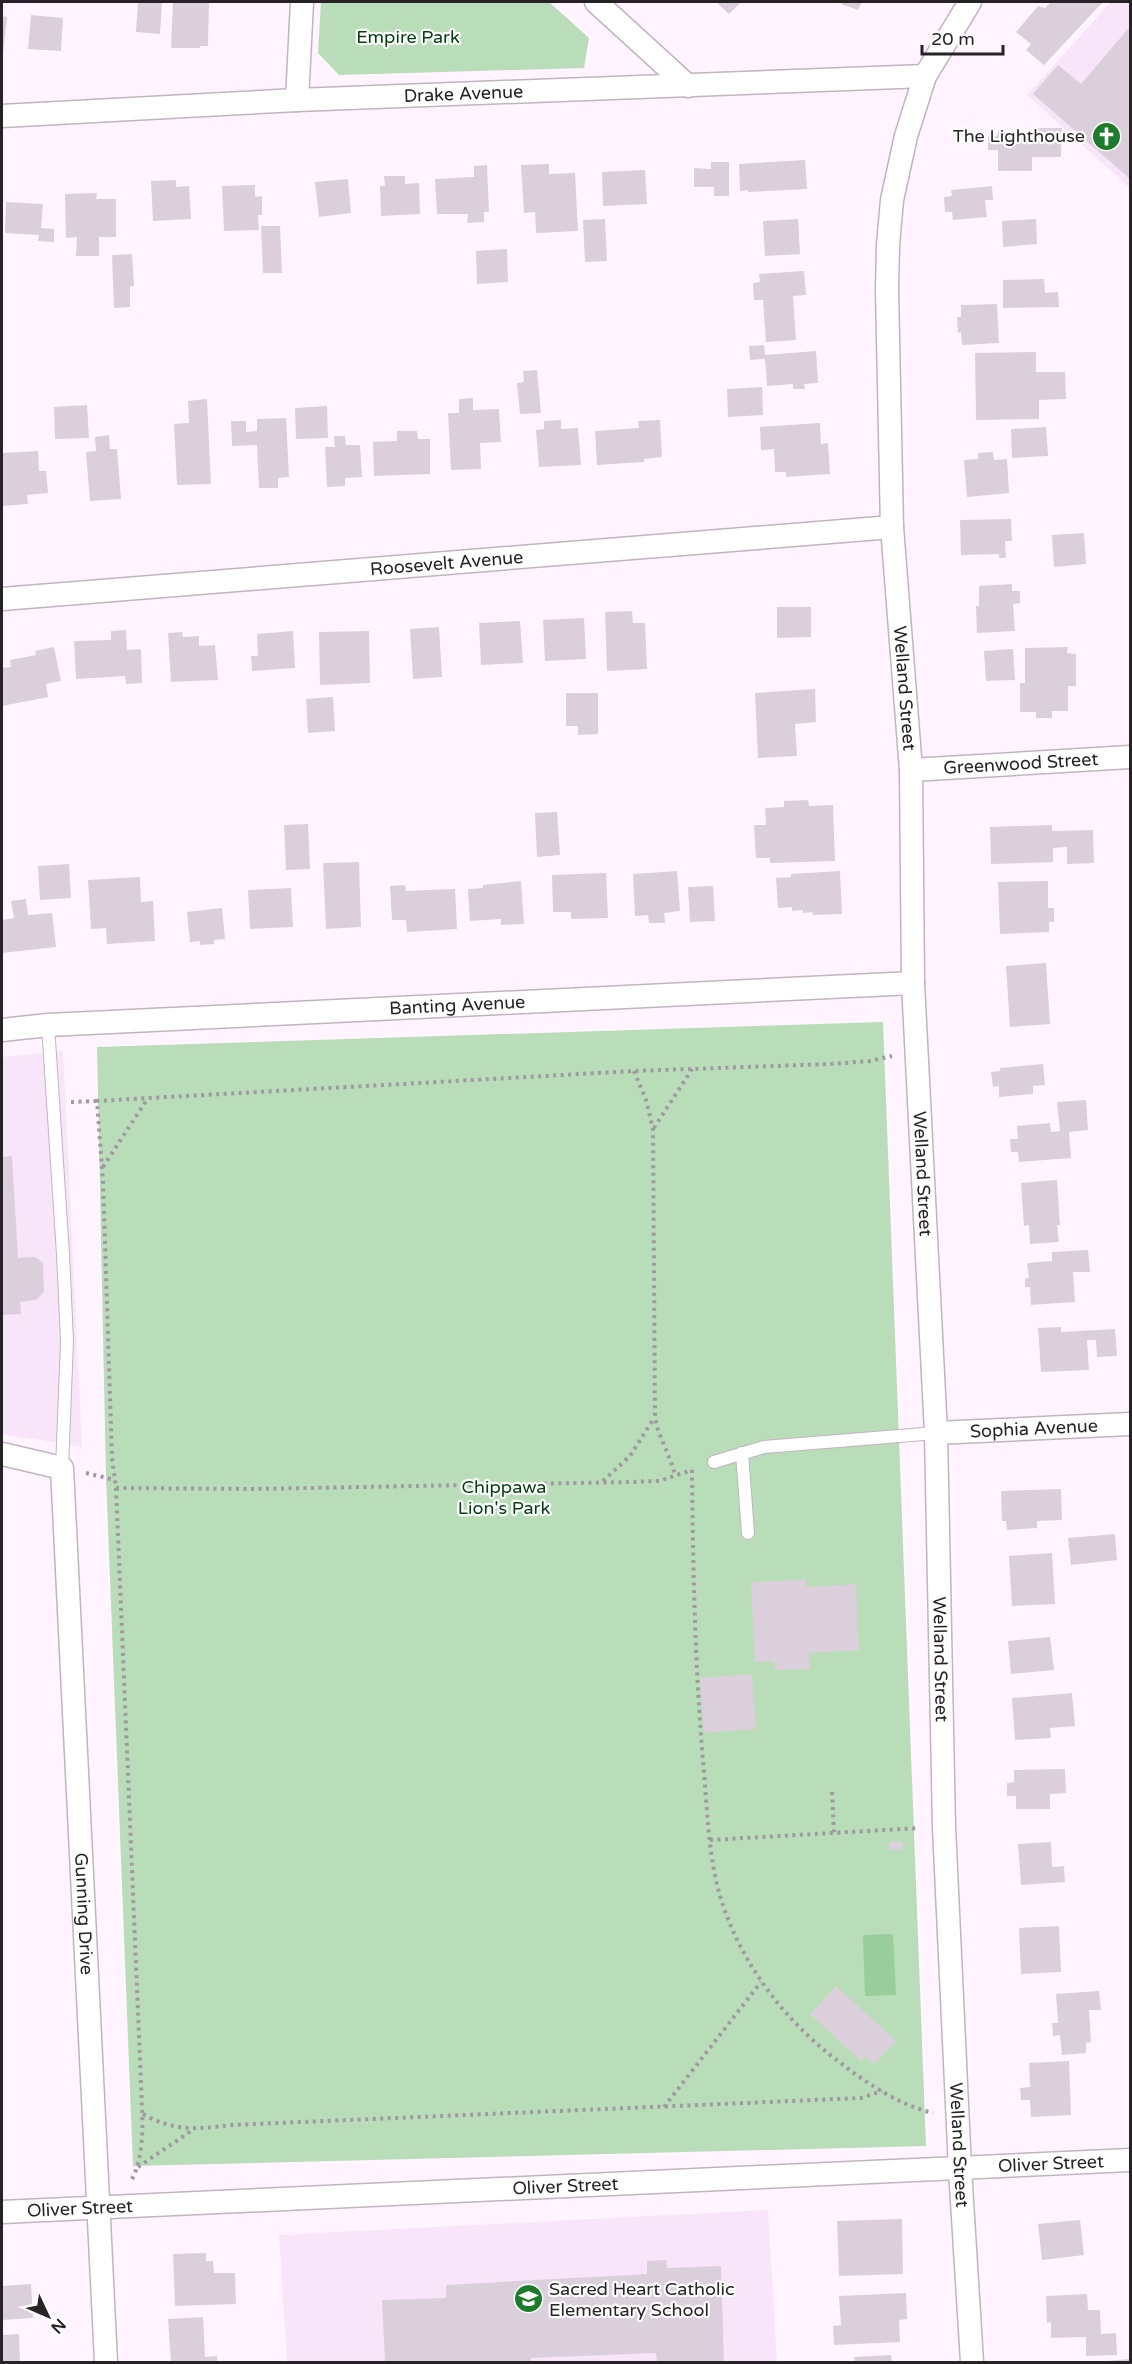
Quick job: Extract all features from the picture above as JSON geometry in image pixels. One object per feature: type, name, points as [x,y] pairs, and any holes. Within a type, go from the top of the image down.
[{"type":"street","points":[[297,100],[302,2]]},
{"type":"street","points":[[596,2],[688,86]]},
{"type":"street","name":"Welland Street","points":[[970,2],[925,75],[906,136],[892,200],[888,245],[892,527],[911,770],[914,983],[936,1432],[944,1827],[957,2116],[972,2362]]},
{"type":"street","name":"Drake Avenue","points":[[2,116],[297,100],[925,75]]},
{"type":"street","name":"Roosevelt Avenue","points":[[2,599],[892,527]]},
{"type":"street","name":"Greenwood Street","points":[[911,770],[1131,757]]},
{"type":"street","name":"Banting Avenue","points":[[2,1030],[48,1025],[914,983]]},
{"type":"street","name":"Sophia Avenue","points":[[936,1432],[1131,1424]]},
{"type":"street","points":[[2,1454],[62,1468]]},
{"type":"street","name":"Gunning Drive","points":[[62,1468],[106,2362]]},
{"type":"street","name":"Oliver Street","points":[[2,2212],[1131,2160]]},
{"type":"lane","points":[[48,1025],[67,1341],[62,1468]]},
{"type":"lane","points":[[714,1462],[764,1447],[936,1432]]},
{"type":"lane","points":[[742,1453],[748,1533]]},
{"type":"path","points":[[70,1102],[634,1071],[870,1061],[917,1047]]},
{"type":"path","points":[[653,1129],[693,1069]]},
{"type":"path","points":[[634,1071],[646,1100],[653,1129],[655,1418],[657,1432],[671,1460],[675,1475]]},
{"type":"path","points":[[102,1169],[149,1098]]},
{"type":"path","points":[[97,1101],[102,1169],[112,1458],[116,1488],[142,2113],[137,2168],[132,2179]]},
{"type":"path","points":[[602,1482],[630,1456],[655,1418]]},
{"type":"path","points":[[116,1488],[254,1489],[659,1481],[714,1462]]},
{"type":"path","points":[[692,1470],[696,1684],[710,1840],[724,1910],[738,1942],[761,1982],[775,2000],[833,2058],[882,2091],[916,2108],[930,2113],[957,2116]]},
{"type":"path","points":[[832,1792],[834,1833]]},
{"type":"path","points":[[710,1840],[944,1827]]},
{"type":"path","points":[[664,2107],[761,1982]]},
{"type":"path","points":[[142,2113],[169,2126],[195,2129],[232,2125],[861,2098],[882,2091]]},
{"type":"path","points":[[137,2168],[195,2129]]},
{"type":"shaded area","name":"The Lighthouse","points":[[1111,2],[1130,2],[1130,188],[1027,95]]},
{"type":"shaded area","points":[[63,1051],[82,1447],[2,1434],[2,1057]]},
{"type":"shaded area","points":[[891,1934],[893,1936],[896,1995],[867,1996],[865,1995],[863,1937]]},
{"type":"shaded area","name":"Sacred Heart Catholic Elementary School","points":[[768,2210],[777,2362],[287,2362],[279,2235]]},
{"type":"green space","name":"Empire Park","points":[[321,2],[549,2],[589,38],[584,68],[339,75],[318,53]]},
{"type":"green space","name":"Chippawa Lion's Park","points":[[883,1022],[926,2146],[133,2166],[106,1476],[97,1047]]},
{"type":"building","points":[[138,2],[162,2],[160,34],[136,32]]},
{"type":"building","points":[[173,2],[209,2],[208,46],[171,48]]},
{"type":"building","points":[[716,2],[741,2],[729,14]]},
{"type":"building","points":[[842,2],[862,2],[858,10],[841,4]]},
{"type":"building","points":[[1051,2],[1103,2],[1044,65],[1026,50],[1031,44],[1016,32],[1038,6],[1045,8]]},
{"type":"building","points":[[31,15],[63,18],[61,51],[28,49]]},
{"type":"building","points":[[2,16],[7,17],[3,55],[2,55]]},
{"type":"building","name":"The Lighthouse","points":[[1128,29],[1130,31],[1130,179],[1033,94],[1058,65],[1081,84]]},
{"type":"building","points":[[1034,128],[1062,128],[1061,157],[1032,157],[1032,171],[998,171],[998,150],[988,150],[988,136],[997,136],[998,132],[1034,133]]},
{"type":"building","points":[[805,160],[807,189],[740,191],[739,164]]},
{"type":"building","points":[[711,162],[729,162],[729,196],[714,196],[714,187],[694,187],[694,168],[711,169]]},
{"type":"building","points":[[549,164],[549,174],[575,173],[578,231],[536,233],[535,212],[524,213],[521,165]]},
{"type":"building","points":[[487,165],[489,212],[484,212],[484,222],[467,223],[468,214],[437,214],[435,179],[474,177],[474,166]]},
{"type":"building","points":[[645,170],[647,204],[603,206],[602,172]]},
{"type":"building","points":[[384,176],[405,176],[405,184],[419,183],[420,214],[381,216],[380,186],[385,186]]},
{"type":"building","points":[[348,179],[351,213],[319,217],[315,182]]},
{"type":"building","points":[[176,180],[176,187],[189,186],[191,219],[153,221],[151,181]]},
{"type":"building","points":[[255,185],[255,197],[262,196],[262,215],[258,215],[259,230],[224,231],[222,186]]},
{"type":"building","points":[[992,186],[993,200],[985,200],[987,217],[953,220],[952,212],[945,212],[944,197],[952,196],[951,190]]},
{"type":"building","points":[[97,193],[96,199],[116,199],[116,237],[99,237],[99,256],[76,256],[77,237],[66,238],[65,194]]},
{"type":"building","points":[[6,202],[43,204],[41,228],[54,229],[54,242],[38,241],[39,235],[5,233]]},
{"type":"building","points":[[605,219],[607,261],[585,262],[583,220]]},
{"type":"building","points":[[798,219],[800,254],[765,256],[763,221]]},
{"type":"building","points":[[1036,219],[1037,244],[1003,247],[1002,221]]},
{"type":"building","points":[[261,226],[280,226],[282,273],[263,273]]},
{"type":"building","points":[[507,249],[508,282],[477,284],[476,251]]},
{"type":"building","points":[[132,254],[134,286],[130,286],[130,307],[114,308],[112,255]]},
{"type":"building","points":[[804,271],[806,295],[793,296],[796,340],[766,342],[763,300],[754,300],[753,283],[760,282],[759,274]]},
{"type":"building","points":[[1044,279],[1045,293],[1058,292],[1059,307],[1003,308],[1003,280]]},
{"type":"building","points":[[997,304],[999,343],[962,345],[961,332],[958,333],[957,317],[961,317],[961,305]]},
{"type":"building","points":[[764,345],[765,355],[816,351],[818,383],[804,384],[805,389],[793,389],[793,384],[767,386],[765,359],[750,360],[749,346]]},
{"type":"building","points":[[1036,352],[1036,372],[1065,372],[1066,399],[1039,400],[1039,419],[976,420],[975,353]]},
{"type":"building","points":[[537,370],[541,413],[520,414],[517,383],[524,382],[523,371]]},
{"type":"building","points":[[762,387],[763,415],[728,417],[727,389]]},
{"type":"building","points":[[473,398],[473,410],[499,409],[501,442],[480,443],[481,469],[451,470],[448,413],[459,413],[459,399]]},
{"type":"building","points":[[207,399],[211,484],[177,485],[174,424],[189,423],[188,401]]},
{"type":"building","points":[[87,405],[89,438],[55,439],[54,407]]},
{"type":"building","points":[[327,406],[328,438],[296,439],[295,408]]},
{"type":"building","points":[[286,418],[289,477],[278,478],[278,488],[259,488],[257,445],[232,446],[231,421],[246,421],[246,432],[257,431],[257,419]]},
{"type":"building","points":[[561,420],[561,429],[578,428],[581,465],[539,467],[536,430],[544,429],[544,421]]},
{"type":"building","points":[[660,420],[662,457],[644,459],[644,462],[597,465],[595,431],[639,428],[638,421]]},
{"type":"building","points":[[820,423],[821,444],[828,443],[830,474],[786,477],[786,472],[775,472],[774,449],[761,450],[760,427]]},
{"type":"building","points":[[1046,427],[1048,456],[1012,458],[1011,429]]},
{"type":"building","points":[[397,431],[417,431],[418,439],[430,439],[430,474],[374,476],[373,442],[397,441]]},
{"type":"building","points":[[109,435],[110,449],[117,449],[121,499],[90,501],[86,452],[96,451],[95,437]]},
{"type":"building","points":[[334,436],[345,436],[346,445],[360,445],[362,477],[345,478],[345,486],[327,487],[325,447],[335,447]]},
{"type":"building","points":[[38,451],[39,471],[46,471],[48,493],[27,495],[28,504],[2,506],[2,453]]},
{"type":"building","points":[[993,452],[994,460],[1007,459],[1009,493],[967,497],[964,460],[978,459],[978,453]]},
{"type":"building","points":[[1011,519],[1012,541],[1005,541],[1006,558],[999,558],[999,554],[961,555],[960,520]]},
{"type":"building","points":[[1084,533],[1086,564],[1054,567],[1052,535]]},
{"type":"building","points":[[1012,584],[1012,591],[1020,591],[1020,603],[1013,604],[1015,631],[977,633],[976,606],[979,606],[979,586]]},
{"type":"building","points":[[777,607],[811,607],[811,637],[777,638]]},
{"type":"building","points":[[632,611],[633,623],[645,623],[647,669],[607,671],[605,612]]},
{"type":"building","points":[[584,618],[586,659],[545,661],[543,620]]},
{"type":"building","points":[[520,621],[523,663],[481,665],[479,623]]},
{"type":"building","points":[[439,627],[442,677],[413,679],[410,629]]},
{"type":"building","points":[[126,630],[127,650],[141,649],[142,683],[126,684],[125,676],[76,679],[74,641],[111,640],[111,631]]},
{"type":"building","points":[[293,631],[295,668],[252,671],[251,656],[258,656],[257,634]]},
{"type":"building","points":[[369,631],[370,683],[320,685],[319,632]]},
{"type":"building","points":[[182,632],[183,637],[199,636],[199,646],[215,645],[218,680],[171,682],[168,633]]},
{"type":"building","points":[[54,647],[61,681],[46,684],[48,697],[2,706],[2,668],[11,667],[10,660],[36,655],[35,651]]},
{"type":"building","points":[[1068,647],[1067,653],[1076,654],[1076,686],[1068,686],[1068,711],[1052,711],[1052,718],[1036,718],[1036,712],[1020,712],[1020,683],[1025,683],[1025,648]]},
{"type":"building","points":[[1013,649],[1015,680],[986,681],[984,651]]},
{"type":"building","points":[[815,689],[816,722],[795,724],[797,756],[758,758],[755,693]]},
{"type":"building","points":[[566,693],[598,693],[598,734],[578,735],[578,726],[566,726]]},
{"type":"building","points":[[333,697],[335,731],[308,733],[306,699]]},
{"type":"building","points":[[808,800],[809,806],[833,805],[835,861],[770,863],[770,858],[756,858],[754,825],[766,825],[765,808],[784,807],[784,801]]},
{"type":"building","points":[[557,812],[560,855],[537,857],[535,813]]},
{"type":"building","points":[[308,824],[310,869],[286,870],[284,825]]},
{"type":"building","points":[[1052,825],[1052,831],[1093,830],[1094,863],[1067,864],[1067,847],[1053,848],[1053,862],[991,864],[990,827]]},
{"type":"building","points":[[359,862],[361,927],[326,929],[323,863]]},
{"type":"building","points":[[69,864],[71,898],[40,900],[38,866]]},
{"type":"building","points":[[677,871],[680,911],[664,913],[665,923],[649,923],[648,915],[635,916],[633,874]]},
{"type":"building","points":[[840,871],[842,914],[813,915],[812,912],[803,913],[803,910],[792,911],[792,907],[778,908],[776,878],[791,877],[791,874]]},
{"type":"building","points":[[606,873],[608,918],[571,919],[571,912],[553,912],[552,875]]},
{"type":"building","points":[[140,877],[141,902],[153,901],[155,941],[107,944],[106,928],[91,929],[88,880]]},
{"type":"building","points":[[521,881],[524,924],[501,925],[501,919],[470,921],[468,889]]},
{"type":"building","points":[[1048,881],[1048,908],[1054,908],[1054,922],[1049,922],[1049,932],[1000,934],[998,882]]},
{"type":"building","points":[[405,885],[406,891],[455,889],[457,929],[407,932],[406,920],[392,920],[390,886]]},
{"type":"building","points":[[713,886],[715,921],[690,922],[688,887]]},
{"type":"building","points":[[291,888],[293,927],[250,929],[248,890]]},
{"type":"building","points":[[26,899],[28,915],[52,913],[56,947],[2,953],[2,920],[14,918],[11,901]]},
{"type":"building","points":[[222,908],[225,939],[214,940],[214,944],[200,945],[200,941],[190,942],[187,912]]},
{"type":"building","points":[[1046,963],[1050,1024],[1010,1027],[1006,966]]},
{"type":"building","points":[[1043,1064],[1045,1085],[1033,1086],[1033,1094],[999,1097],[999,1086],[993,1087],[991,1072],[1000,1071],[1000,1068]]},
{"type":"building","points":[[1086,1100],[1088,1130],[1069,1132],[1071,1158],[1019,1162],[1018,1152],[1011,1152],[1010,1139],[1018,1139],[1017,1126],[1050,1123],[1051,1132],[1060,1131],[1057,1102]]},
{"type":"building","points":[[12,1156],[18,1258],[35,1257],[43,1263],[44,1292],[36,1300],[20,1302],[21,1314],[2,1315],[2,1157]]},
{"type":"building","points":[[1057,1180],[1059,1242],[1030,1244],[1029,1225],[1024,1226],[1021,1183]]},
{"type":"building","points":[[1088,1250],[1090,1272],[1073,1272],[1075,1302],[1031,1305],[1030,1287],[1025,1287],[1025,1278],[1029,1278],[1027,1263],[1052,1261],[1052,1252]]},
{"type":"building","points":[[1061,1327],[1061,1332],[1115,1329],[1117,1356],[1097,1357],[1096,1340],[1087,1340],[1089,1370],[1041,1372],[1038,1328]]},
{"type":"building","points":[[1061,1489],[1062,1520],[1037,1521],[1037,1528],[1007,1530],[1006,1521],[1002,1521],[1001,1491]]},
{"type":"building","points":[[1115,1534],[1117,1560],[1071,1565],[1068,1538]]},
{"type":"building","points":[[1052,1553],[1055,1604],[1012,1606],[1009,1556]]},
{"type":"building","points":[[806,1580],[806,1587],[856,1584],[859,1650],[809,1653],[810,1669],[775,1670],[774,1661],[755,1662],[751,1582]]},
{"type":"building","points":[[1050,1637],[1054,1670],[1011,1674],[1008,1641]]},
{"type":"building","points":[[752,1674],[756,1729],[704,1733],[700,1678]]},
{"type":"building","points":[[1072,1693],[1075,1726],[1050,1728],[1051,1738],[1015,1740],[1012,1698]]},
{"type":"building","points":[[1065,1769],[1066,1793],[1050,1794],[1050,1809],[1016,1809],[1016,1796],[1007,1796],[1007,1783],[1014,1782],[1014,1770]]},
{"type":"building","points":[[903,1841],[903,1849],[889,1850],[889,1842]]},
{"type":"building","points":[[1051,1842],[1052,1867],[1064,1866],[1065,1882],[1021,1885],[1018,1844]]},
{"type":"building","points":[[1059,1926],[1061,1972],[1021,1974],[1019,1928]]},
{"type":"building","points":[[836,1986],[896,2041],[874,2064],[866,2056],[861,2061],[810,2014]]},
{"type":"building","points":[[1099,1991],[1101,2010],[1089,2010],[1091,2042],[1086,2043],[1086,2053],[1062,2055],[1060,2035],[1053,2036],[1052,2023],[1058,2023],[1056,1994]]},
{"type":"building","points":[[1069,2061],[1071,2115],[1031,2117],[1030,2100],[1021,2100],[1020,2088],[1030,2087],[1029,2063]]},
{"type":"building","points":[[902,2219],[903,2274],[839,2276],[837,2221]]},
{"type":"building","points":[[1080,2220],[1084,2255],[1042,2260],[1038,2224]]},
{"type":"building","points":[[206,2253],[206,2261],[213,2261],[214,2273],[235,2273],[236,2304],[175,2306],[173,2254]]},
{"type":"building","points":[[666,2260],[667,2268],[721,2266],[724,2362],[657,2362],[656,2353],[531,2358],[531,2362],[385,2362],[382,2300],[446,2298],[446,2285],[647,2274],[647,2261]]},
{"type":"building","points":[[31,2284],[33,2318],[2,2320],[2,2286]]},
{"type":"building","points":[[906,2293],[907,2319],[899,2320],[900,2342],[834,2345],[833,2326],[841,2325],[839,2296]]},
{"type":"building","points":[[1087,2294],[1088,2310],[1100,2310],[1101,2334],[1116,2333],[1117,2355],[1086,2356],[1086,2337],[1051,2338],[1051,2322],[1047,2323],[1046,2296]]},
{"type":"building","points":[[203,2317],[205,2357],[217,2356],[217,2362],[171,2362],[168,2319]]},
{"type":"building","points":[[19,2334],[20,2362],[2,2362],[2,2335]]},
{"type":"building","points":[[891,2355],[892,2362],[855,2362],[854,2357]]},
{"type":"building","points":[[1130,2359],[1130,2362],[1107,2362],[1107,2361]]},
{"type":"place","name":"The Lighthouse","points":[[1106,136]]},
{"type":"place","name":"Sacred Heart Catholic Elementary School","points":[[528,2299]]}]
